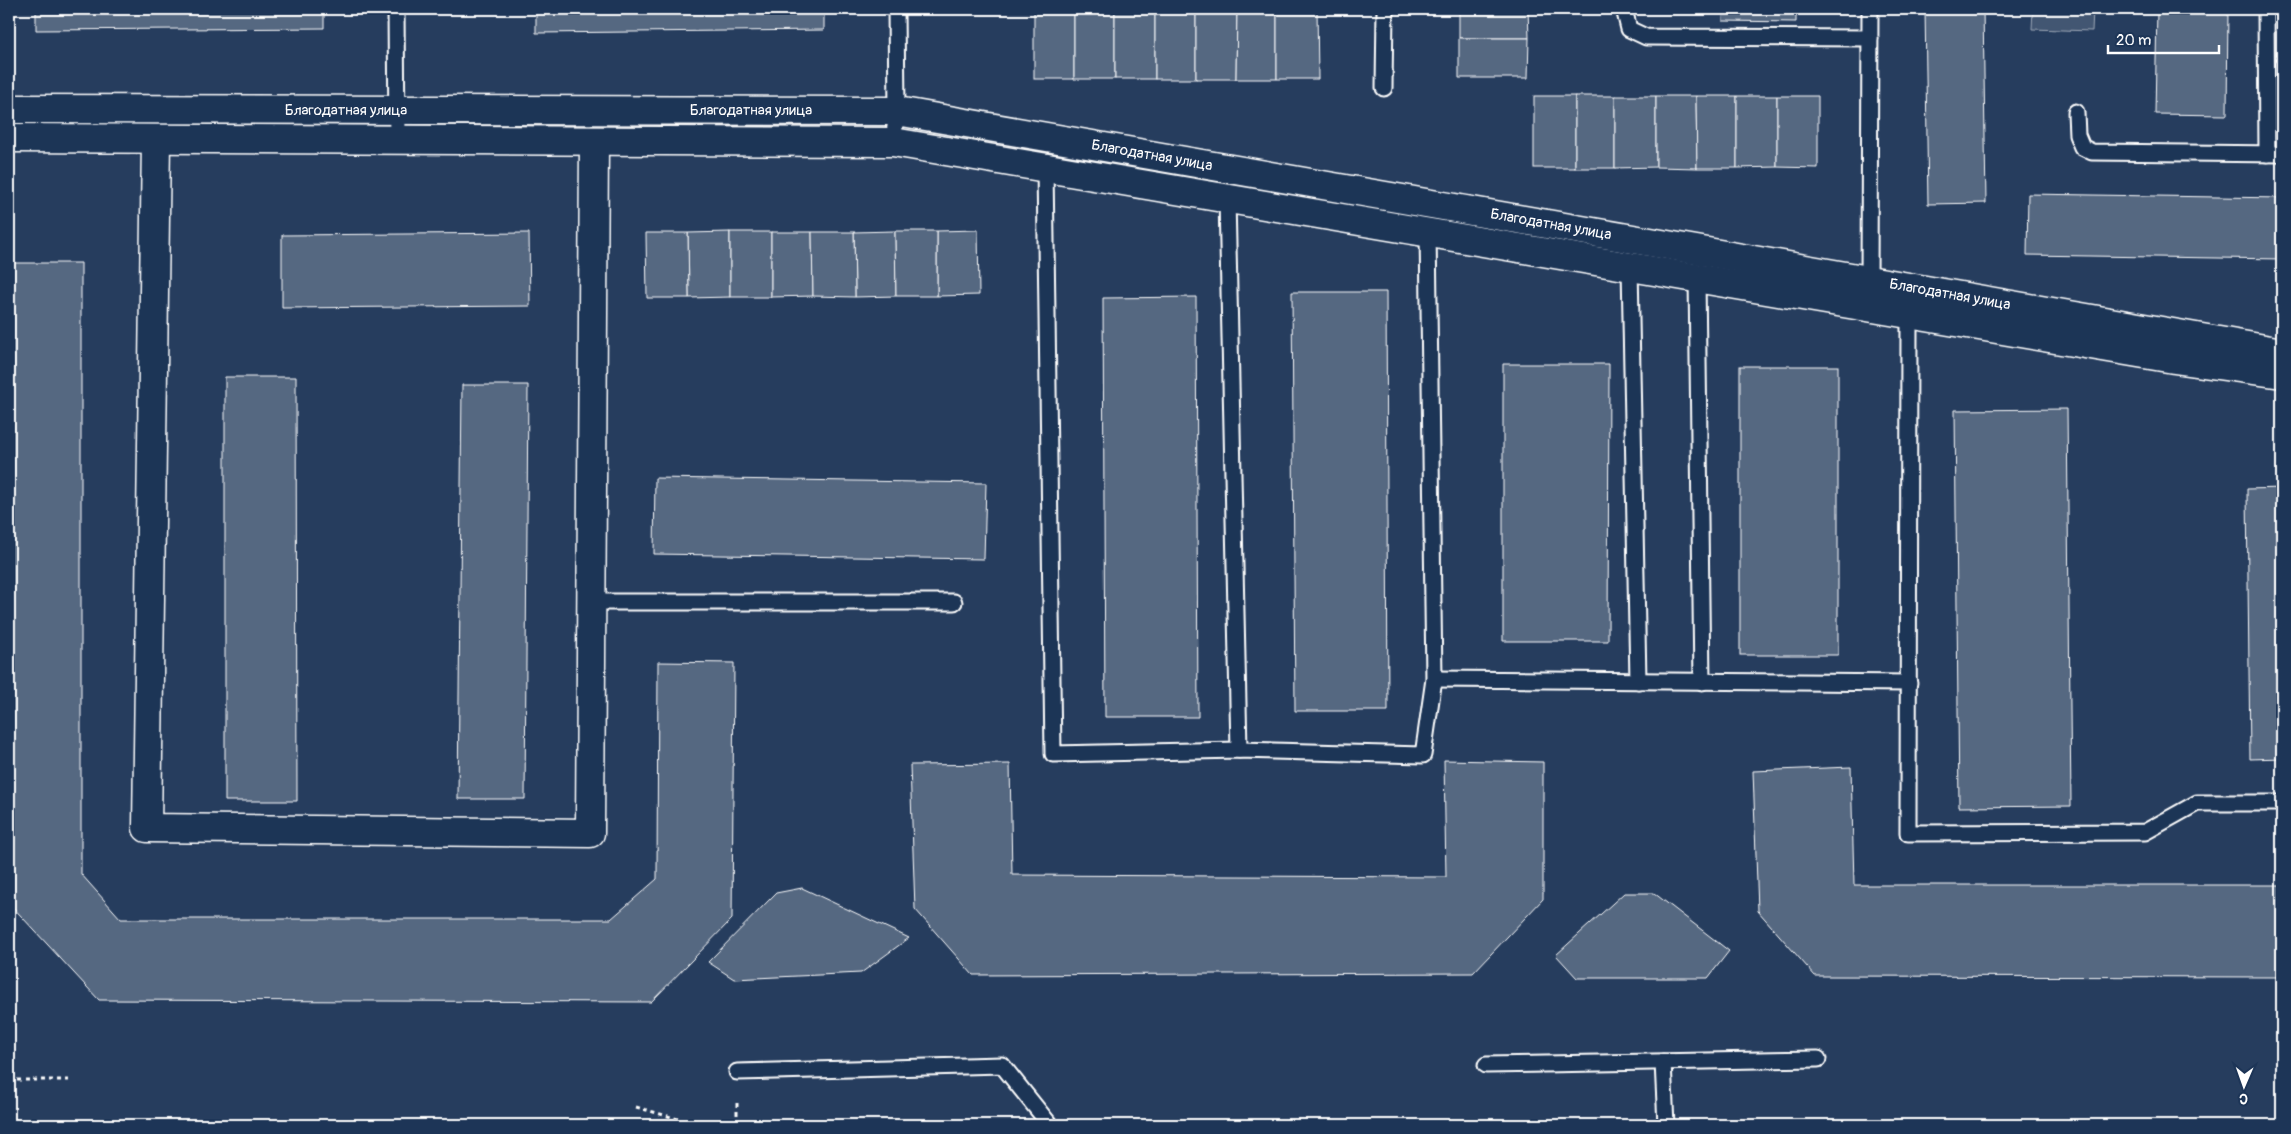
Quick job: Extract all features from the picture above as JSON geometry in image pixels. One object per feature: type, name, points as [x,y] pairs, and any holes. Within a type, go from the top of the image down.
[{"type":"street","name":"Благодатная улица","points":[[9,109],[897,111],[2282,352]]},
{"type":"street","name":"Благодатная улица","points":[[9,138],[893,142],[2174,359],[2282,374]]},
{"type":"street","points":[[156,139],[147,828],[590,833],[594,141]]},
{"type":"lane","points":[[396,9],[397,140]]},
{"type":"lane","points":[[893,142],[897,111],[896,9]]},
{"type":"lane","points":[[1384,88],[1385,9]]},
{"type":"lane","points":[[1624,9],[1629,29],[1646,37],[1870,38]]},
{"type":"lane","points":[[1869,307],[1870,9]]},
{"type":"lane","points":[[2076,112],[2079,141],[2082,147],[2092,152],[2275,154],[2266,9]]},
{"type":"lane","points":[[1045,168],[1053,754],[1239,750],[1423,755],[1434,679],[1428,232]]},
{"type":"lane","points":[[1227,199],[1239,750]]},
{"type":"lane","points":[[1630,267],[1638,681]]},
{"type":"lane","points":[[1697,278],[1702,682]]},
{"type":"lane","points":[[1909,314],[1908,834],[2145,832],[2197,803],[2282,803]]},
{"type":"lane","points":[[591,602],[954,602]]},
{"type":"lane","points":[[1434,679],[1908,683]]},
{"type":"lane","points":[[1486,1065],[1818,1059]]},
{"type":"lane","points":[[1662,1062],[1666,1125]]},
{"type":"lane","points":[[736,1072],[1002,1065],[1050,1125]]},
{"type":"path","points":[[9,1080],[71,1080]]},
{"type":"path","points":[[737,1103],[737,1125]]},
{"type":"path","points":[[636,1107],[699,1125]]},
{"type":"shaded area","points":[[2033,9],[2093,9],[2092,31],[2032,29]]},
{"type":"building","points":[[36,9],[324,9],[324,28],[36,30]]},
{"type":"building","points":[[536,9],[824,9],[824,30],[536,33]]},
{"type":"building","points":[[1034,9],[1074,9],[1074,79],[1034,79]]},
{"type":"building","points":[[1074,9],[1115,9],[1115,79],[1074,79]]},
{"type":"building","points":[[1115,9],[1155,9],[1155,79],[1115,79]]},
{"type":"building","points":[[1155,9],[1196,9],[1196,79],[1155,79]]},
{"type":"building","points":[[1196,9],[1237,9],[1236,79],[1196,79]]},
{"type":"building","points":[[1237,9],[1277,9],[1277,79],[1236,79]]},
{"type":"building","points":[[1277,9],[1317,9],[1318,79],[1277,79]]},
{"type":"building","points":[[1459,9],[1528,9],[1529,38],[1459,38]]},
{"type":"building","points":[[1722,9],[1796,9],[1796,22],[1723,21]]},
{"type":"building","points":[[1925,9],[1983,9],[1986,203],[1928,204]]},
{"type":"building","points":[[2157,9],[2228,9],[2227,115],[2155,114]]},
{"type":"building","points":[[1459,38],[1529,38],[1528,78],[1459,78]]},
{"type":"building","points":[[1534,96],[1575,96],[1575,168],[1534,168]]},
{"type":"building","points":[[1575,96],[1615,96],[1615,168],[1575,168]]},
{"type":"building","points":[[1615,96],[1656,96],[1656,167],[1615,168]]},
{"type":"building","points":[[1656,96],[1696,96],[1697,168],[1656,167]]},
{"type":"building","points":[[1696,96],[1737,96],[1737,168],[1697,168]]},
{"type":"building","points":[[1737,96],[1777,96],[1777,167],[1737,168]]},
{"type":"building","points":[[1777,96],[1818,96],[1818,168],[1777,167]]},
{"type":"building","points":[[2028,194],[2282,198],[2282,259],[2027,255]]},
{"type":"building","points":[[978,230],[979,295],[937,296],[937,231]]},
{"type":"building","points":[[895,231],[896,296],[855,297],[854,232]]},
{"type":"building","points":[[895,231],[937,231],[937,296],[896,296]]},
{"type":"building","points":[[730,232],[730,297],[689,298],[688,233]]},
{"type":"building","points":[[730,232],[771,232],[771,297],[730,297]]},
{"type":"building","points":[[771,232],[812,232],[813,296],[771,297]]},
{"type":"building","points":[[812,232],[854,232],[855,297],[813,296]]},
{"type":"building","points":[[529,233],[530,306],[282,308],[282,235]]},
{"type":"building","points":[[646,233],[688,233],[689,298],[647,298]]},
{"type":"building","points":[[10,263],[81,263],[81,874],[121,919],[611,919],[657,879],[658,662],[734,663],[732,919],[651,1002],[99,1000],[9,903]]},
{"type":"building","points":[[1292,292],[1386,292],[1388,711],[1295,711]]},
{"type":"building","points":[[1196,297],[1198,717],[1105,717],[1103,298]]},
{"type":"building","points":[[1503,364],[1609,364],[1608,641],[1503,641]]},
{"type":"building","points":[[1740,366],[1838,366],[1838,655],[1740,655]]},
{"type":"building","points":[[225,377],[296,377],[297,801],[225,801]]},
{"type":"building","points":[[462,385],[528,385],[525,799],[458,799]]},
{"type":"building","points":[[2067,409],[2071,806],[1959,807],[1955,410]]},
{"type":"building","points":[[655,478],[986,483],[984,559],[654,554]]},
{"type":"building","points":[[2282,488],[2282,758],[2250,759],[2247,489]]},
{"type":"building","points":[[1444,760],[1543,762],[1543,899],[1473,973],[973,975],[915,909],[910,765],[1010,764],[1012,875],[1446,877]]},
{"type":"building","points":[[1851,767],[1854,885],[2282,885],[2282,977],[1815,976],[1758,911],[1753,771]]},
{"type":"building","points":[[802,888],[909,938],[861,973],[734,979],[708,962],[776,893]]},
{"type":"building","points":[[1624,893],[1654,893],[1729,951],[1708,978],[1577,978],[1556,955]]}]
